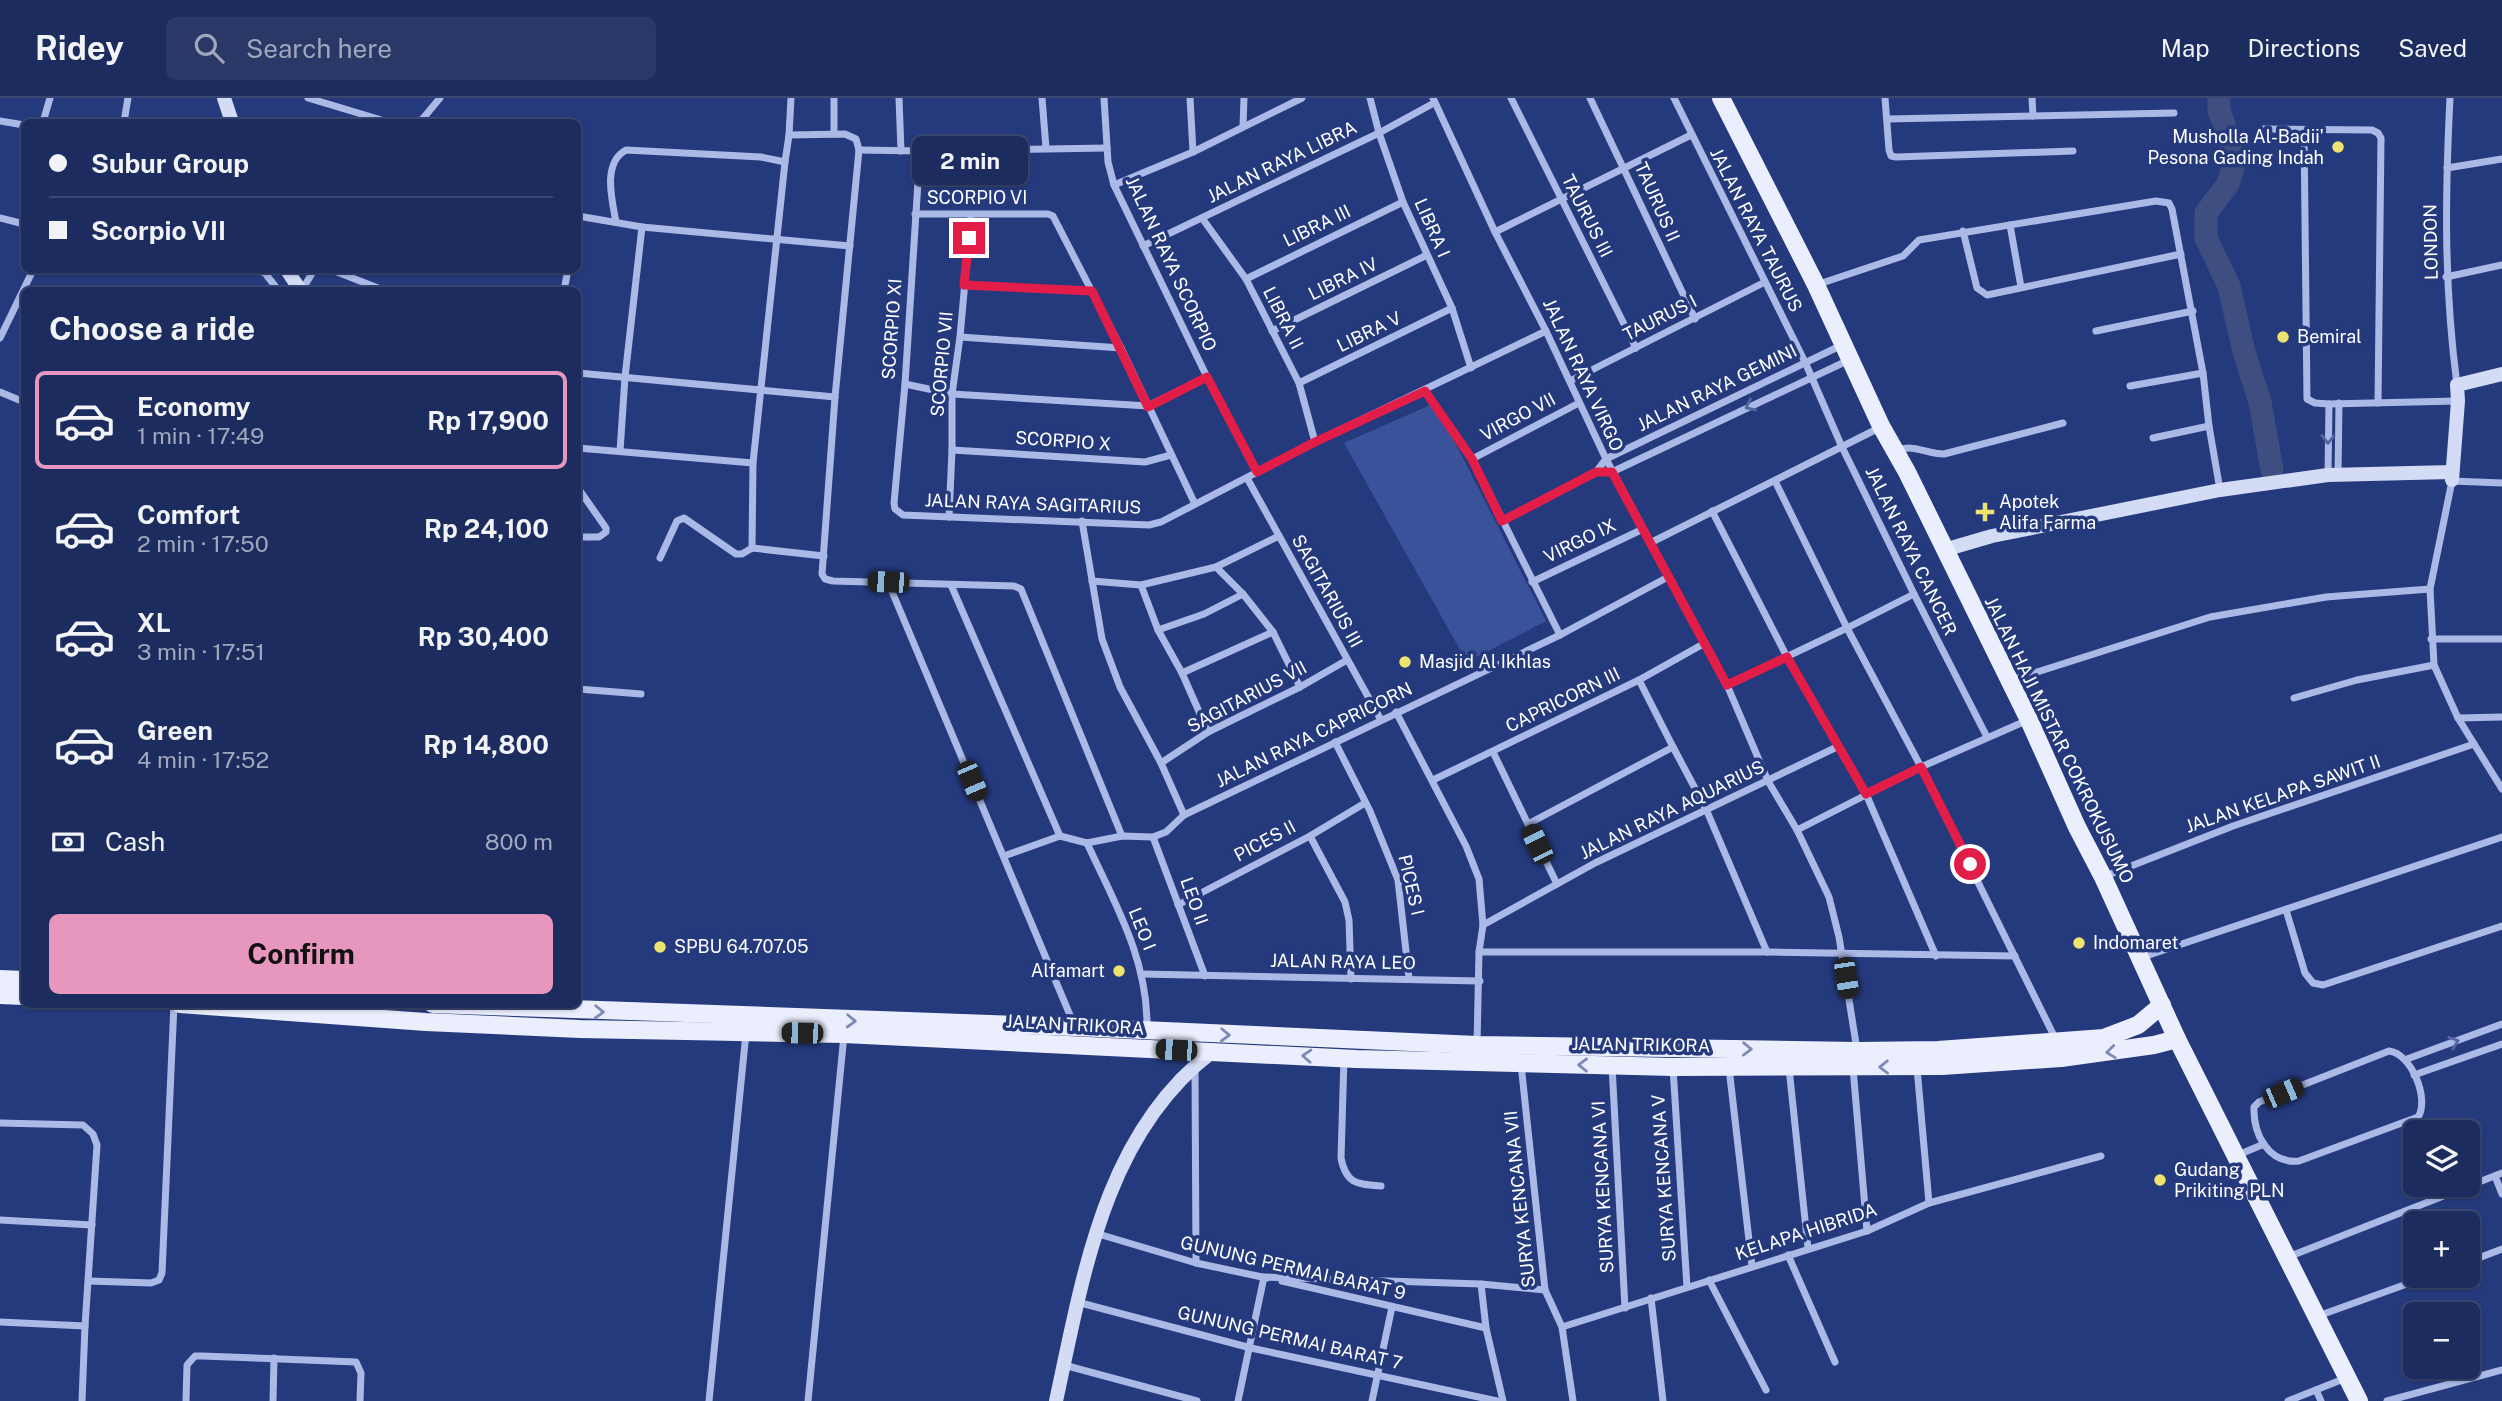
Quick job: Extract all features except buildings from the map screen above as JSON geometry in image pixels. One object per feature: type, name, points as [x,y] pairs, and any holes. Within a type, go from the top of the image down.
[{"type":"main road","name":"JALAN HAJI MISTAR COKROKUSUMO","points":[[1721,98],[1816,285],[1881,426],[2029,720],[2139,959],[2359,1401]]},
{"type":"main road","points":[[0,979],[21,980]]},
{"type":"main road","points":[[0,995],[21,996]]},
{"type":"main road","name":"JALAN TRIKORA","points":[[330,1008],[1065,1033],[1212,1052],[1350,1058],[1789,1068],[1938,1051],[2104,1038],[2138,1025],[2162,1005]]},
{"type":"main road","name":"JALAN TRIKORA","points":[[458,1008],[746,1032],[1146,1032],[1855,1059],[1917,1067],[2061,1058],[2154,1045],[2178,1038]]},
{"type":"main road","points":[[1350,1058],[1357,1040]]},
{"type":"street","points":[[44,119],[50,98]]},
{"type":"street","points":[[124,119],[128,98]]},
{"type":"street","points":[[224,98],[231,119]]},
{"type":"street","points":[[308,98],[378,119]]},
{"type":"street","points":[[422,119],[440,98]]},
{"type":"street","points":[[752,548],[753,463],[791,98]]},
{"type":"street","points":[[834,98],[834,134]]},
{"type":"street","points":[[900,98],[901,151]]},
{"type":"street","points":[[1042,98],[1046,148]]},
{"type":"street","name":"JALAN RAYA SCORPIO","points":[[1104,98],[1107,148],[1114,186],[1207,377],[1257,472]]},
{"type":"street","points":[[1190,98],[1193,152]]},
{"type":"street","points":[[1243,126],[1244,98]]},
{"type":"street","points":[[1114,186],[1193,152],[1302,98]]},
{"type":"street","name":"LIBRA I","points":[[1370,98],[1403,202],[1452,308],[1471,369]]},
{"type":"street","name":"TAURUS III","points":[[1511,98],[1636,348]]},
{"type":"street","name":"TAURUS II","points":[[1590,98],[1695,319]]},
{"type":"street","name":"JALAN RAYA TAURUS","points":[[1674,98],[1812,376]]},
{"type":"street","points":[[1885,98],[1889,150],[1891,156],[1896,158],[2073,151]]},
{"type":"street","points":[[2032,98],[2033,116]]},
{"type":"street","name":"LONDON","points":[[2450,98],[2446,276],[2457,384]]},
{"type":"street","name":"JALAN RAYA LIBRA","points":[[1143,246],[1379,132],[1434,100]]},
{"type":"street","name":"JALAN RAYA VIRGO","points":[[1434,100],[1494,232],[1546,331],[1605,459],[1727,685],[1768,781],[1797,830],[1829,897],[1842,954],[1855,1059],[1867,1231]]},
{"type":"street","points":[[1887,119],[2174,113]]},
{"type":"street","points":[[0,121],[21,124]]},
{"type":"street","points":[[2263,129],[2372,130],[2378,132],[2381,138],[2378,403]]},
{"type":"street","points":[[2304,130],[2306,396],[2315,403],[2329,404],[2458,401]]},
{"type":"street","points":[[789,135],[845,134],[856,139],[859,150],[835,397],[822,574],[825,579],[1014,586],[1021,589],[1122,836]]},
{"type":"street","points":[[1494,232],[1691,135]]},
{"type":"street","points":[[859,150],[1107,148]]},
{"type":"street","points":[[616,222],[611,197],[611,172],[614,161],[626,150],[761,158],[785,162]]},
{"type":"street","name":"SCORPIO XI","points":[[895,509],[920,151]]},
{"type":"street","points":[[2447,168],[2502,159]]},
{"type":"street","points":[[1816,285],[1903,256],[1919,240],[2156,201],[2169,203],[2193,312],[2220,490]]},
{"type":"street","name":"LIBRA III","points":[[1246,279],[1403,202]]},
{"type":"street","name":"SCORPIO VI","points":[[915,215],[1053,216],[1121,348],[1195,504]]},
{"type":"street","name":"SCORPIO VII","points":[[949,517],[952,394],[971,215]]},
{"type":"street","points":[[581,216],[642,227],[850,246]]},
{"type":"street","points":[[0,218],[21,223]]},
{"type":"street","name":"LIBRA II","points":[[1202,218],[1246,279],[1299,383],[1315,442]]},
{"type":"street","points":[[2010,225],[2021,287]]},
{"type":"street","points":[[620,451],[625,377],[642,227]]},
{"type":"street","points":[[1963,231],[1977,288],[1987,295],[2181,254]]},
{"type":"street","name":"LIBRA IV","points":[[1272,331],[1427,255]]},
{"type":"street","points":[[2446,276],[2502,265]]},
{"type":"street","points":[[265,273],[276,287]]},
{"type":"street","points":[[272,281],[293,282],[309,273]]},
{"type":"street","points":[[339,273],[375,287]]},
{"type":"street","name":"TAURUS I","points":[[1570,381],[1765,282]]},
{"type":"street","points":[[964,285],[1092,291]]},
{"type":"street","points":[[0,338],[21,303]]},
{"type":"street","name":"LIBRA V","points":[[1299,383],[1452,308]]},
{"type":"street","points":[[2096,331],[2193,312]]},
{"type":"street","name":"JALAN RAYA SAGITARIUS","points":[[895,509],[903,515],[1149,525],[1161,522],[1315,442],[1546,331]]},
{"type":"street","points":[[960,337],[1121,348]]},
{"type":"street","name":"JALAN RAYA GEMINI","points":[[1596,472],[1605,459],[1805,362],[1846,352]]},
{"type":"street","name":"JALAN RAYA GEMINI","points":[[1596,472],[1612,472],[1812,376],[1846,352]]},
{"type":"street","points":[[581,373],[835,397]]},
{"type":"street","points":[[2130,386],[2203,373]]},
{"type":"street","points":[[2502,374],[2457,384],[2452,477],[2430,589],[2434,665],[2458,718],[2502,789]]},
{"type":"street","name":"JALAN RAYA CANCER","points":[[1812,376],[1842,447],[1987,737]]},
{"type":"street","points":[[905,384],[952,394],[1148,407],[1207,377]]},
{"type":"street","points":[[1425,391],[1472,459],[1560,635]]},
{"type":"street","points":[[0,392],[21,401]]},
{"type":"street","name":"VIRGO VII","points":[[1472,459],[1579,403]]},
{"type":"street","points":[[2333,475],[2339,403]]},
{"type":"street","points":[[2329,404],[2333,475]]},
{"type":"street","points":[[1895,452],[1910,446],[1932,454],[1944,454],[2063,423]]},
{"type":"street","points":[[1650,543],[1881,426]]},
{"type":"street","points":[[2154,438],[2209,426]]},
{"type":"street","points":[[581,448],[753,463]]},
{"type":"street","name":"SCORPIO X","points":[[952,450],[1144,462],[1171,455]]},
{"type":"street","points":[[1502,521],[1596,472]]},
{"type":"street","points":[[1944,551],[1992,536],[2220,490],[2333,475],[2452,477],[2502,482]]},
{"type":"street","name":"SAGITARIUS III","points":[[1247,478],[1381,720]]},
{"type":"street","points":[[1775,481],[2057,1042]]},
{"type":"street","points":[[581,492],[606,528],[606,532],[599,537],[581,537]]},
{"type":"street","points":[[1712,511],[1787,657],[1866,794],[1936,956]]},
{"type":"street","points":[[660,558],[680,519],[684,518],[736,554],[742,554],[752,548],[824,556]]},
{"type":"street","points":[[1082,521],[1102,639],[1120,687],[1161,763],[1184,815]]},
{"type":"street","name":"VIRGO IX","points":[[1532,582],[1643,528]]},
{"type":"street","points":[[1092,581],[1141,585],[1216,567],[1279,536]]},
{"type":"street","points":[[1216,567],[1243,594],[1273,632],[1300,687]]},
{"type":"street","name":"JALAN RAYA CAPRICORN","points":[[1153,837],[1166,832],[1184,815],[1560,635],[1668,577]]},
{"type":"street","points":[[888,582],[1004,856],[1065,1033]]},
{"type":"street","points":[[951,584],[1059,836]]},
{"type":"street","points":[[1141,585],[1158,630],[1182,673],[1208,732]]},
{"type":"street","points":[[2008,681],[2210,617],[2326,597],[2430,589]]},
{"type":"street","points":[[1158,630],[1204,614],[1243,594]]},
{"type":"street","points":[[1727,685],[1914,594]]},
{"type":"street","points":[[1182,673],[1273,632]]},
{"type":"street","points":[[2431,639],[2502,639]]},
{"type":"street","name":"CAPRICORN III","points":[[1433,780],[1639,680],[1705,643]]},
{"type":"street","name":"SAGITARIUS VII","points":[[1161,763],[1208,732],[1348,660]]},
{"type":"street","points":[[2294,698],[2357,680],[2434,665]]},
{"type":"street","points":[[1639,680],[1706,809],[1768,952]]},
{"type":"street","points":[[581,689],[641,694]]},
{"type":"street","points":[[1396,712],[1466,846],[1479,879],[1483,925],[1479,952],[1477,1045]]},
{"type":"street","points":[[2458,718],[2502,718]]},
{"type":"street","points":[[1797,830],[1921,767],[2029,720]]},
{"type":"street","name":"PICES I","points":[[1335,742],[1388,852],[1398,880],[1409,978]]},
{"type":"street","name":"JALAN KELAPA SAWIT II","points":[[2103,877],[2233,826],[2474,744]]},
{"type":"street","name":"JALAN RAYA AQUARIUS","points":[[1483,925],[1595,863],[1839,746]]},
{"type":"street","points":[[1528,824],[1673,747]]},
{"type":"street","points":[[1493,752],[1557,884]]},
{"type":"street","name":"PICES II","points":[[1178,905],[1310,836],[1365,803]]},
{"type":"street","points":[[1004,856],[1059,836],[1087,843],[1122,836],[1153,837]]},
{"type":"street","points":[[1310,836],[1345,902],[1349,920],[1351,979]]},
{"type":"street","name":"LEO II","points":[[1153,837],[1205,976]]},
{"type":"street","points":[[2139,959],[2502,837]]},
{"type":"street","name":"LEO I","points":[[1087,843],[1132,942],[1142,974],[1147,1001],[1146,1032]]},
{"type":"street","points":[[2286,910],[2305,973],[2313,983],[2323,985],[2502,926]]},
{"type":"street","points":[[1479,952],[1768,952],[2015,956]]},
{"type":"street","name":"JALAN RAYA LEO","points":[[1142,974],[1480,981]]},
{"type":"street","points":[[89,1281],[151,1283],[159,1280],[162,1273],[177,1008]]},
{"type":"street","points":[[2407,1059],[2502,1024]]},
{"type":"street","points":[[709,1401],[746,1032]]},
{"type":"street","points":[[808,1401],[844,1034]]},
{"type":"street","points":[[2414,1075],[2502,1044]]},
{"type":"street","points":[[1056,1401],[1095,1233],[1125,1158],[1143,1126],[1167,1094],[1212,1052]]},
{"type":"street","points":[[2381,1052],[2395,1052],[2407,1059],[2414,1075],[2422,1111],[2410,1122],[2299,1161],[2280,1160],[2271,1154],[2264,1144],[2254,1113],[2254,1107],[2259,1102],[2381,1052]]},
{"type":"street","points":[[1350,1058],[1341,1158],[1343,1170],[1358,1184],[1381,1186]]},
{"type":"street","name":"SURYA KENCANA VII","points":[[1521,1063],[1545,1290],[1562,1327],[1573,1401]]},
{"type":"street","points":[[1195,1065],[1196,1263]]},
{"type":"street","name":"SURYA KENCANA VI","points":[[1612,1065],[1625,1308]]},
{"type":"street","name":"SURYA KENCANA V","points":[[1673,1067],[1687,1287]]},
{"type":"street","points":[[1917,1067],[1929,1203]]},
{"type":"street","points":[[1728,1068],[1752,1266]]},
{"type":"street","points":[[1789,1068],[1808,1248]]},
{"type":"street","points":[[0,1123],[83,1125],[93,1134],[97,1145],[82,1401]]},
{"type":"street","points":[[2238,1155],[2264,1144]]},
{"type":"street","name":"KELAPA HIBRIDA","points":[[1562,1327],[1867,1231],[1929,1203],[2101,1156]]},
{"type":"street","points":[[2287,1257],[2498,1175],[2502,1194]]},
{"type":"street","points":[[0,1220],[92,1225]]},
{"type":"street","name":"GUNUNG PERMAI BARAT 9","points":[[1095,1233],[1196,1263],[1486,1328]]},
{"type":"street","points":[[2480,1258],[2502,1250]]},
{"type":"street","points":[[1788,1255],[1835,1362]]},
{"type":"street","points":[[1238,1401],[1264,1277],[1481,1284],[1545,1290]]},
{"type":"street","points":[[1709,1280],[1766,1390]]},
{"type":"street","points":[[1481,1284],[1486,1328],[1503,1401]]},
{"type":"street","points":[[2318,1316],[2403,1285]]},
{"type":"street","points":[[1651,1298],[1663,1401]]},
{"type":"street","name":"GUNUNG PERMAI BARAT 7","points":[[1077,1303],[1251,1348],[1497,1401]]},
{"type":"street","points":[[1372,1401],[1392,1307]]},
{"type":"street","points":[[0,1322],[85,1326]]},
{"type":"street","points":[[186,1401],[187,1365],[195,1356],[356,1362],[360,1373],[360,1401]]},
{"type":"street","points":[[273,1401],[274,1358]]},
{"type":"street","points":[[1064,1365],[1197,1401]]},
{"type":"street","points":[[2387,1401],[2502,1370]]},
{"type":"street","points":[[2288,1401],[2347,1378]]},
{"type":"street","points":[[2316,1390],[2320,1401]]},
{"type":"shaded area","points":[[1435,403],[1546,621],[1467,662],[1344,443]]},
{"type":"waterway","points":[[2219,98],[2219,110],[2234,163],[2228,184],[2206,213],[2206,238],[2229,286],[2244,352],[2260,402],[2272,470]]},
{"type":"place","name":"Musholla Al-Badii' Pesona Gading Indah","points":[[2338,147]]},
{"type":"place","name":"Bemiral","points":[[2283,337]]},
{"type":"place","name":"Apotek Alifa Farma","points":[[1985,512]]},
{"type":"place","name":"Masjid Al Ikhlas","points":[[1405,662]]},
{"type":"place","name":"Indomaret","points":[[2079,943]]},
{"type":"place","name":"SPBU 64.707.05","points":[[660,947]]},
{"type":"place","name":"Alfamart","points":[[1119,971]]},
{"type":"place","name":"Gudang Prikiting PLN","points":[[2160,1180]]},
{"type":"route","points":[[969,238],[964,285],[1092,291],[1148,407],[1207,377],[1257,472],[1425,391],[1472,459],[1502,521],[1596,472],[1612,472],[1727,685],[1787,657],[1866,794],[1921,767],[1970,864]]}]
